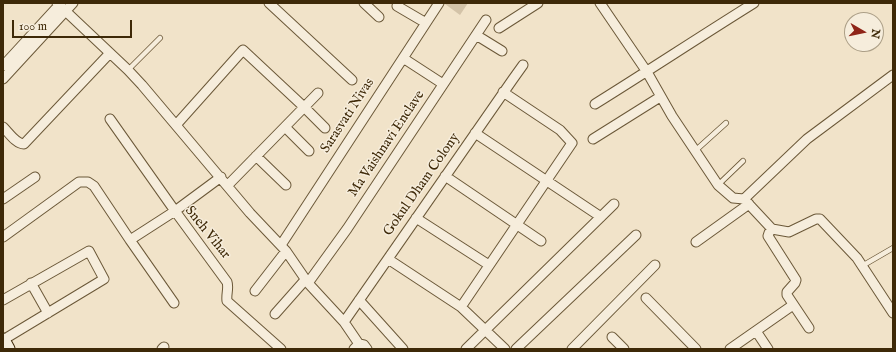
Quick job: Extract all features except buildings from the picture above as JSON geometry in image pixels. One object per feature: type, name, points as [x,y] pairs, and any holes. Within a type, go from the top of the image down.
[{"type":"street","points":[[3,66],[60,5],[73,3]]},
{"type":"street","points":[[269,3],[352,80]]},
{"type":"street","points":[[364,3],[379,17]]},
{"type":"street","name":"Sarasvati Nivas","points":[[255,291],[284,248],[439,3]]},
{"type":"street","points":[[499,28],[538,3]]},
{"type":"street","points":[[600,3],[647,72],[660,97],[718,185],[734,198],[746,201],[771,228],[783,232],[789,232],[816,219],[820,219],[857,258],[893,313]]},
{"type":"street","points":[[595,104],[754,3]]},
{"type":"street","points":[[60,5],[142,85],[228,185],[250,213],[284,248],[307,281],[344,322],[357,346],[364,345],[367,349]]},
{"type":"street","points":[[3,79],[60,5]]},
{"type":"street","points":[[397,6],[426,23]]},
{"type":"street","name":"Ma Vaishnavi Enclave","points":[[275,314],[307,281],[347,229],[486,20]]},
{"type":"street","points":[[476,35],[502,51]]},
{"type":"street","points":[[176,125],[244,50],[325,128]]},
{"type":"street","points":[[3,127],[17,141],[24,144],[110,53]]},
{"type":"street","points":[[403,58],[443,84]]},
{"type":"street","name":"Gokul Dham Colony","points":[[344,322],[523,66]]},
{"type":"street","points":[[696,242],[746,201],[807,139],[893,75]]},
{"type":"street","points":[[461,307],[572,143],[560,130],[504,92]]},
{"type":"street","points":[[228,185],[318,93]]},
{"type":"street","points":[[593,139],[660,97]]},
{"type":"street","points":[[110,119],[175,211],[221,177]]},
{"type":"street","points":[[285,127],[310,151]]},
{"type":"street","points":[[475,133],[601,217]]},
{"type":"street","points":[[256,156],[286,185]]},
{"type":"street","points":[[446,176],[541,240]]},
{"type":"street","points":[[3,199],[35,177]]},
{"type":"street","points":[[3,237],[79,182],[88,182],[94,186],[174,303]]},
{"type":"street","points":[[466,349],[614,204]]},
{"type":"street","name":"Sneh Vihar","points":[[130,240],[175,211],[227,282],[227,301],[281,349]]},
{"type":"street","points":[[416,218],[489,265]]},
{"type":"street","points":[[771,228],[768,236],[796,280],[786,293],[809,328]]},
{"type":"street","points":[[516,349],[636,235]]},
{"type":"street","points":[[3,300],[89,251],[104,279],[3,340],[8,349]]},
{"type":"street","points":[[388,259],[461,307],[506,349]]},
{"type":"street","points":[[572,349],[655,264]]},
{"type":"street","points":[[31,283],[48,313]]},
{"type":"street","points":[[646,298],[696,349]]},
{"type":"street","points":[[359,300],[403,349]]},
{"type":"street","points":[[730,349],[793,305]]},
{"type":"street","points":[[756,331],[768,349]]},
{"type":"street","points":[[612,337],[624,349]]},
{"type":"lane","points":[[128,70],[160,38]]},
{"type":"lane","points":[[695,151],[726,123]]},
{"type":"lane","points":[[718,185],[743,161]]},
{"type":"lane","points":[[862,266],[893,248]]},
{"type":"shaded area","points":[[445,3],[468,3],[460,15]]}]
